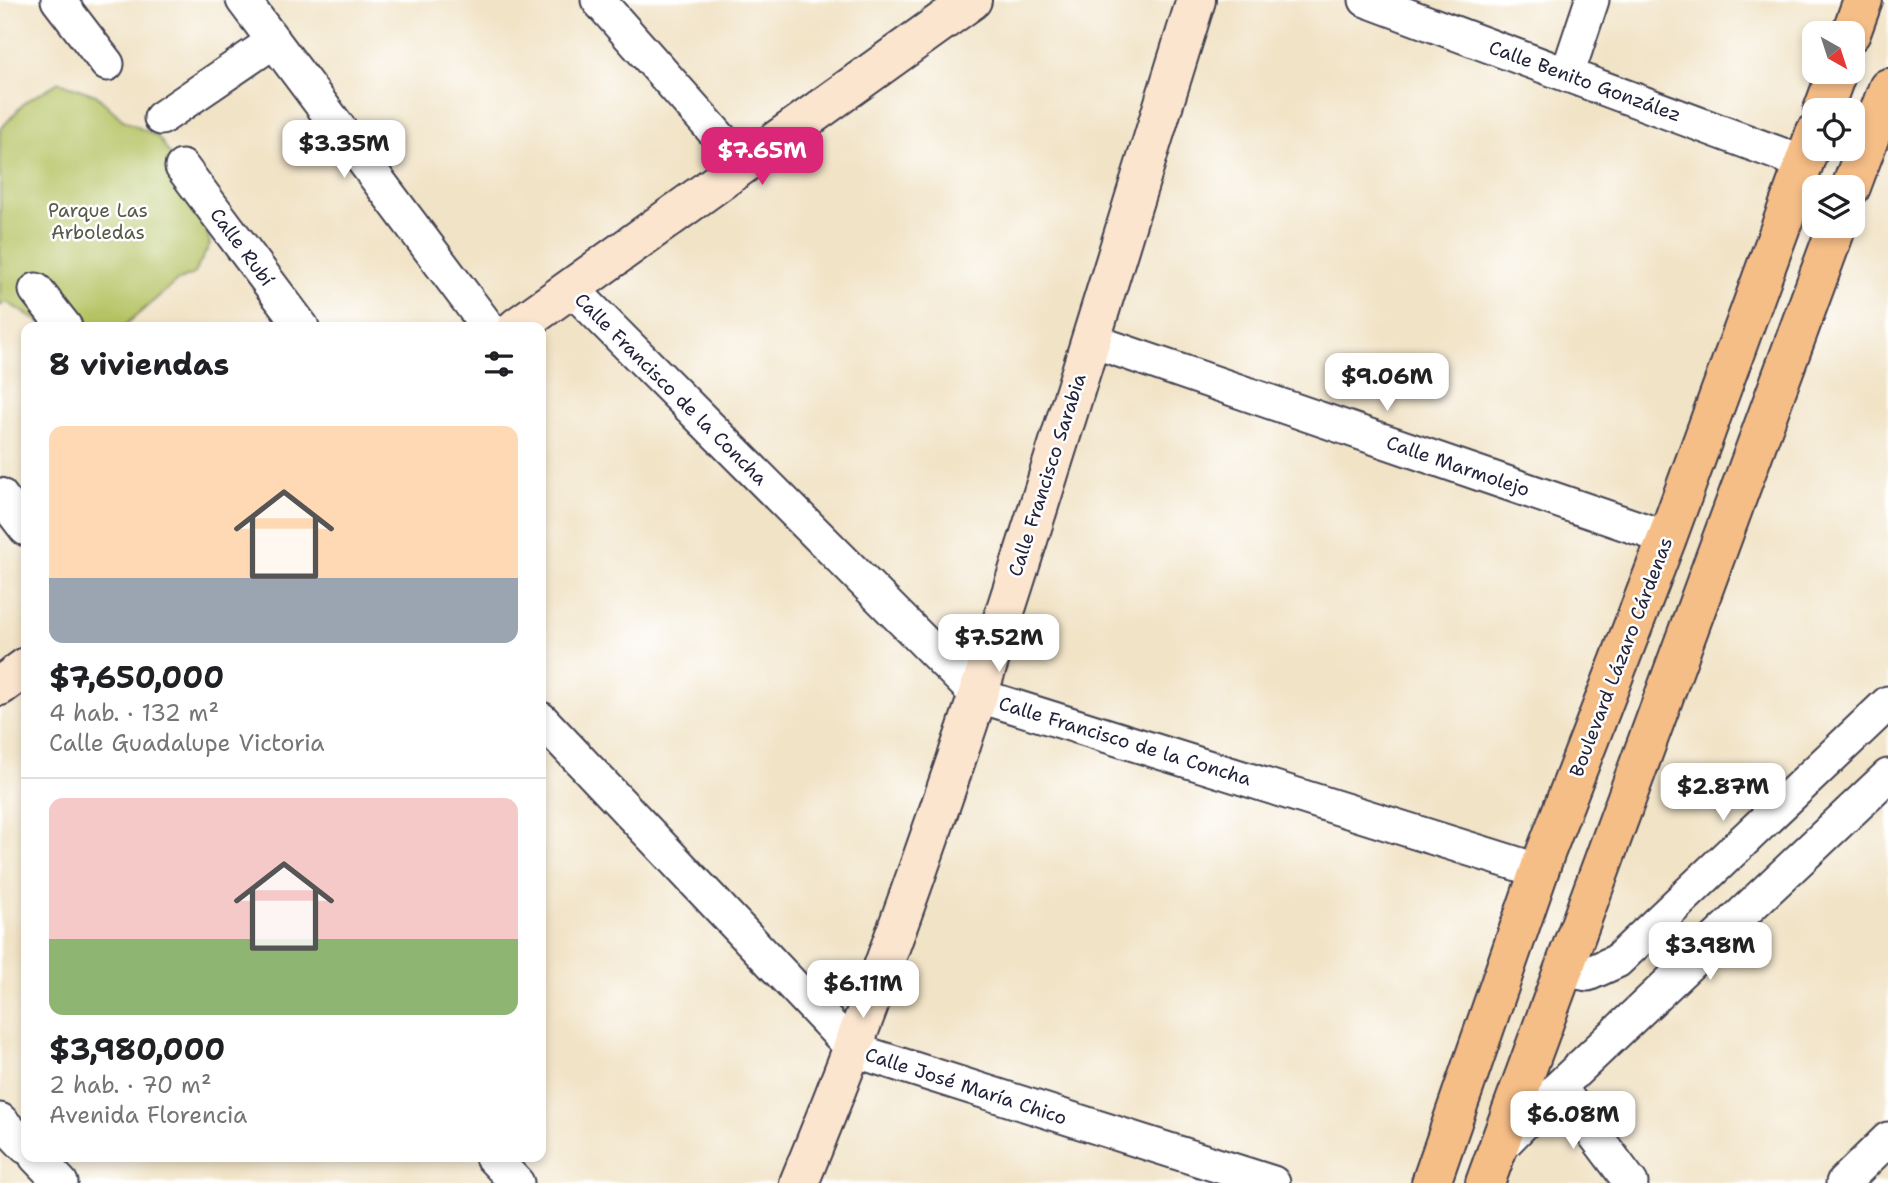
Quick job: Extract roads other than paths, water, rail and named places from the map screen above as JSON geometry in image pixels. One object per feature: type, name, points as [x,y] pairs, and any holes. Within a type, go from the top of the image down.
[{"type":"main road","points":[[1855,21],[1863,0]]},
{"type":"main road","points":[[1855,175],[1888,88]]},
{"type":"main road","name":"Boulevard Lázaro Cárdenas","points":[[1431,1183],[1540,871],[1667,538],[1804,161]]},
{"type":"main road","points":[[1490,1167],[1833,238]]},
{"type":"street","points":[[58,0],[107,64]]},
{"type":"street","points":[[243,0],[484,322]]},
{"type":"street","points":[[597,0],[743,164]]},
{"type":"street","name":"Calle Francisco Sarabia","points":[[799,1183],[854,1050],[977,695],[1196,0]]},
{"type":"street","name":"Calle Benito González","points":[[1366,0],[1567,75],[1802,146]]},
{"type":"street","points":[[1567,75],[1592,0]]},
{"type":"street","points":[[524,322],[969,1]]},
{"type":"street","points":[[161,118],[274,41]]},
{"type":"street","name":"Calle Rubí","points":[[182,167],[298,322]]},
{"type":"street","name":"Calle Francisco de la Concha","points":[[571,288],[977,695],[1540,871]]},
{"type":"street","points":[[36,290],[61,322]]},
{"type":"street","name":"Calle Marmolejo","points":[[1090,340],[1667,538]]},
{"type":"street","points":[[0,495],[21,522]]},
{"type":"street","points":[[0,686],[21,671]]},
{"type":"street","points":[[1563,968],[1588,974],[1617,961],[1888,703]]},
{"type":"street","name":"Calle José María Chico","points":[[546,724],[854,1050],[1273,1183]]},
{"type":"street","points":[[1490,1167],[1559,1087],[1888,776]]},
{"type":"street","points":[[1559,1087],[1631,1183]]},
{"type":"street","points":[[0,1120],[21,1142]]},
{"type":"street","points":[[1843,1183],[1888,1139]]},
{"type":"street","points":[[41,1162],[61,1183]]},
{"type":"street","points":[[497,1162],[517,1183]]},
{"type":"park label","name":"Parque Las Arboledas","points":[[98,221]]}]
